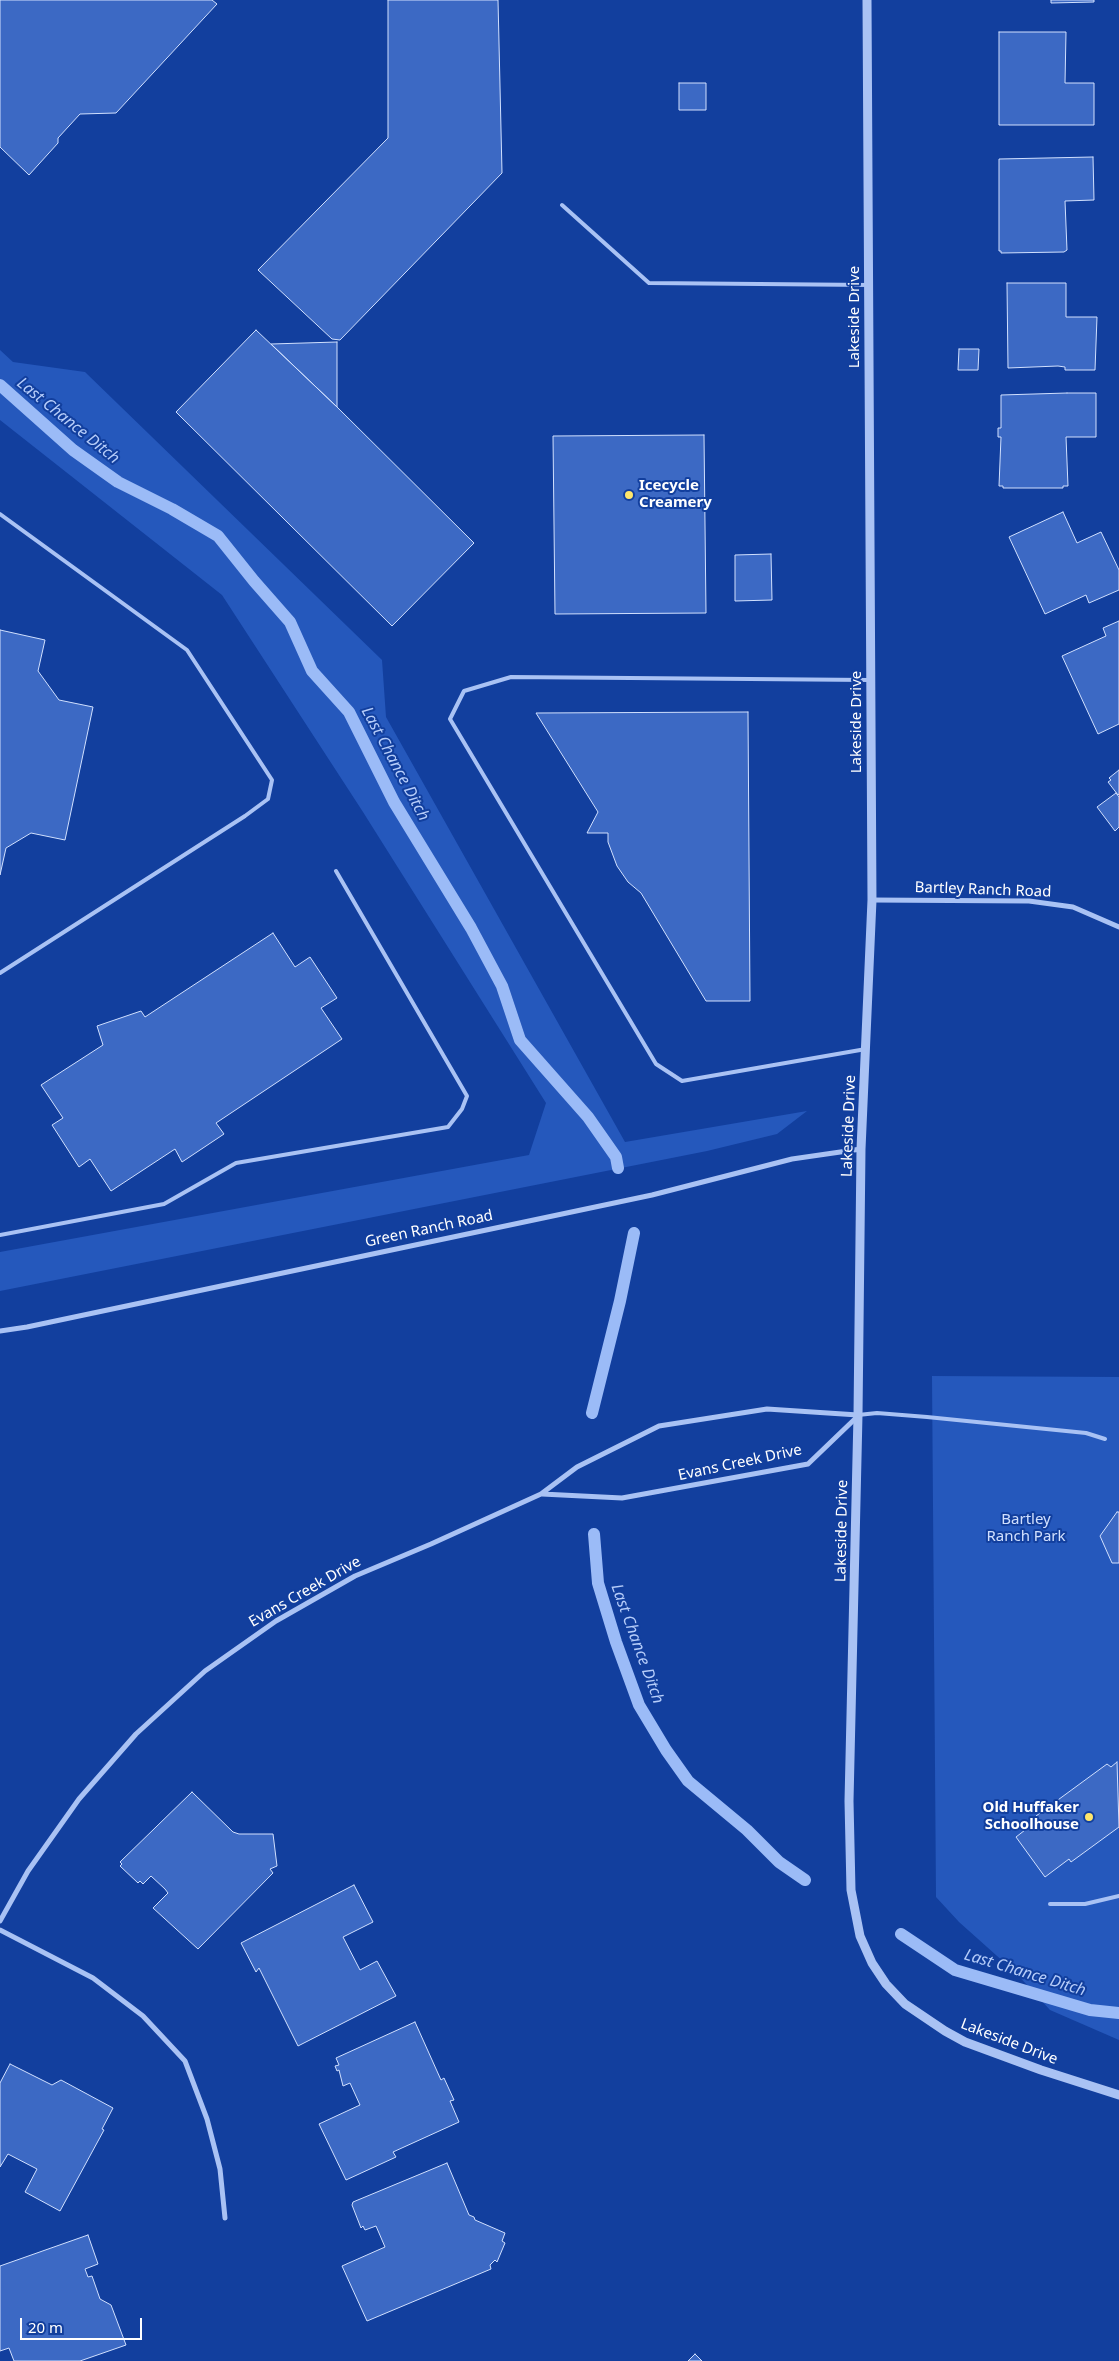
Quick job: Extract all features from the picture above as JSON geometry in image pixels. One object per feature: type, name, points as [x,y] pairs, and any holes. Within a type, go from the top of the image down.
[{"type":"street","name":"Lakeside Drive","points":[[867,0],[872,900],[862,1148],[849,1860],[854,1914],[860,1936],[872,1963],[886,1984],[905,2004],[965,2042],[1119,2095]]},
{"type":"street","name":"Bartley Ranch Road","points":[[872,900],[1029,901],[1073,908],[1119,927]]},
{"type":"street","name":"Green Ranch Road","points":[[0,1331],[652,1195],[792,1159],[862,1148]]},
{"type":"street","name":"Evans Creek Drive","points":[[0,1921],[39,1855],[79,1799],[136,1734],[204,1672],[276,1620],[354,1576],[431,1544],[541,1494],[577,1467],[659,1426],[767,1409],[858,1416]]},
{"type":"street","name":"Evans Creek Drive","points":[[541,1494],[622,1498],[808,1464],[858,1416]]},
{"type":"street","points":[[0,1930],[93,1978],[143,2016],[184,2061],[207,2119],[220,2169],[225,2218]]},
{"type":"lane","points":[[562,204],[649,283],[869,285]]},
{"type":"lane","points":[[0,514],[187,650],[272,780],[268,799],[245,816],[0,973]]},
{"type":"lane","points":[[866,1049],[682,1081],[656,1064],[450,719],[464,692],[511,677],[871,680]]},
{"type":"lane","points":[[0,1235],[164,1204],[236,1163],[448,1127],[462,1109],[467,1096],[336,871]]},
{"type":"lane","points":[[858,1416],[877,1413],[927,1417],[1086,1433],[1105,1438]]},
{"type":"lane","points":[[1050,1904],[1085,1904],[1119,1896]]},
{"type":"green space","points":[[0,350],[13,362],[85,372],[382,660],[386,717],[625,1142],[807,1111],[777,1134],[707,1151],[0,1291],[0,1252],[529,1155],[546,1103],[363,812],[222,595],[0,420]]},
{"type":"green space","name":"Bartley Ranch Park","points":[[932,1376],[1119,1377],[1119,2040],[1050,2010],[1015,1972],[959,1922],[936,1897]]},
{"type":"building","points":[[0,0],[212,0],[217,4],[116,113],[80,114],[58,138],[58,143],[29,175],[0,147]]},
{"type":"building","points":[[388,0],[498,0],[502,173],[340,340],[332,339],[258,270],[388,138]]},
{"type":"building","points":[[1051,0],[1094,0],[1094,2],[1051,3]]},
{"type":"building","points":[[999,32],[1066,32],[1065,83],[1094,83],[1094,125],[999,125]]},
{"type":"building","points":[[679,83],[706,83],[706,110],[679,110]]},
{"type":"building","points":[[1093,157],[1094,200],[1065,201],[1067,250],[1064,252],[1001,253],[999,251],[999,159]]},
{"type":"building","points":[[1007,283],[1066,283],[1066,317],[1097,317],[1095,370],[1065,370],[1065,367],[1058,366],[1008,368]]},
{"type":"building","points":[[256,330],[337,407],[474,543],[392,626],[176,412]]},
{"type":"building","points":[[337,342],[337,407],[271,344]]},
{"type":"building","points":[[959,349],[979,349],[978,370],[958,370]]},
{"type":"building","points":[[1096,393],[1096,437],[1066,437],[1068,486],[1063,486],[1063,488],[1003,488],[1003,486],[999,486],[1001,437],[998,437],[998,428],[1001,428],[1001,395]]},
{"type":"building","name":"Icecycle Creamery","points":[[704,435],[706,613],[555,614],[553,436]]},
{"type":"building","points":[[1063,512],[1077,543],[1101,532],[1119,570],[1119,590],[1089,603],[1086,595],[1045,614],[1009,537]]},
{"type":"building","points":[[771,554],[772,600],[735,601],[735,555]]},
{"type":"building","points":[[1119,621],[1119,724],[1098,734],[1062,656],[1106,636],[1103,628]]},
{"type":"building","points":[[0,630],[45,640],[38,671],[59,700],[93,707],[65,840],[31,833],[6,848],[0,875]]},
{"type":"building","points":[[748,712],[750,1001],[706,1001],[641,893],[628,882],[617,866],[608,842],[608,833],[587,833],[598,812],[536,713]]},
{"type":"building","points":[[1119,770],[1118,795],[1108,782],[1111,780],[1109,778]]},
{"type":"building","points":[[1116,793],[1119,797],[1119,827],[1115,831],[1097,807]]},
{"type":"building","points":[[273,933],[295,967],[310,957],[337,998],[321,1008],[342,1039],[216,1123],[224,1134],[182,1162],[175,1149],[111,1191],[90,1159],[79,1167],[52,1125],[63,1118],[41,1085],[103,1045],[97,1026],[141,1011],[145,1017]]},
{"type":"building","points":[[1117,1512],[1119,1512],[1119,1563],[1112,1563],[1100,1536]]},
{"type":"building","points":[[1117,1762],[1119,1827],[1071,1862],[1069,1859],[1045,1877],[1016,1837],[1038,1820],[1036,1816],[1107,1764],[1111,1767]]},
{"type":"building","points":[[192,1792],[233,1832],[239,1834],[273,1834],[277,1866],[270,1869],[273,1873],[198,1949],[153,1908],[168,1893],[165,1889],[151,1876],[143,1884],[140,1881],[138,1883],[120,1866],[122,1864],[120,1862]]},
{"type":"building","points":[[354,1885],[373,1922],[343,1937],[360,1970],[377,1961],[396,1996],[298,2046],[259,1968],[256,1972],[241,1943]]},
{"type":"building","points":[[415,2022],[441,2080],[444,2078],[454,2100],[450,2101],[459,2122],[393,2152],[396,2157],[346,2180],[319,2124],[360,2105],[350,2083],[343,2086],[339,2070],[337,2071],[335,2066],[339,2065],[336,2058]]},
{"type":"building","points":[[10,2064],[52,2085],[61,2080],[113,2108],[102,2129],[104,2130],[60,2211],[25,2192],[37,2169],[8,2154],[0,2167],[0,2083]]},
{"type":"building","points":[[447,2163],[469,2215],[474,2217],[475,2220],[505,2233],[502,2241],[505,2243],[497,2262],[495,2260],[490,2265],[491,2269],[367,2321],[342,2266],[385,2247],[376,2226],[365,2230],[363,2226],[361,2228],[352,2205],[353,2202]]},
{"type":"building","points":[[88,2235],[98,2264],[85,2269],[88,2277],[92,2276],[100,2299],[111,2305],[126,2345],[80,2361],[14,2361],[9,2348],[0,2351],[0,2266]]},
{"type":"building","points":[[695,2354],[702,2361],[688,2361]]},
{"type":"waterway","name":"Last Chance Ditch","points":[[0,385],[73,450],[118,482],[172,509],[218,536],[290,622],[312,671],[349,712],[394,802],[471,928],[502,986],[520,1040],[588,1117],[616,1157],[618,1168]]},
{"type":"waterway","name":"Last Chance Ditch","points":[[592,1413],[620,1301],[634,1233]]},
{"type":"waterway","name":"Last Chance Ditch","points":[[594,1534],[598,1583],[616,1642],[639,1705],[666,1750],[688,1781],[747,1830],[779,1862],[805,1880]]},
{"type":"waterway","name":"Last Chance Ditch","points":[[901,1934],[955,1970],[1090,2010],[1119,2013]]},
{"type":"place","name":"Icecycle Creamery","points":[[629,495]]},
{"type":"place","name":"Old Huffaker Schoolhouse","points":[[1089,1817]]}]
